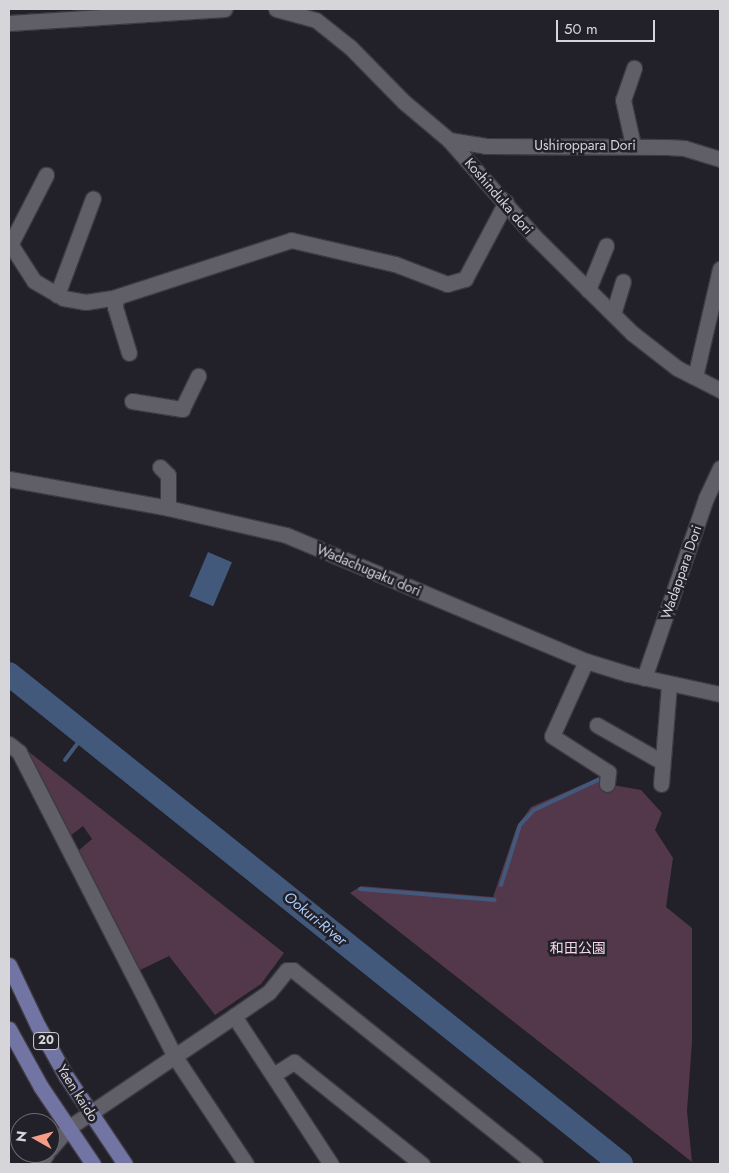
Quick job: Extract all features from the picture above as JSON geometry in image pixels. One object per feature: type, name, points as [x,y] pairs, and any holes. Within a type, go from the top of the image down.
[{"type":"main road","name":"Yaen kaido","points":[[9,965],[38,1026],[91,1114],[125,1164]]},
{"type":"main road","name":"Yaen kaido","points":[[9,1029],[68,1128],[93,1164]]},
{"type":"street","points":[[9,24],[225,9]]},
{"type":"street","name":"Koshinduka dori","points":[[276,9],[314,14],[350,47],[404,102],[449,140],[506,202],[534,236],[613,314],[660,356],[720,390]]},
{"type":"street","points":[[634,68],[622,100],[634,145]]},
{"type":"street","name":"Ushiroppara Dori","points":[[449,140],[485,146],[634,145],[684,148],[720,159]]},
{"type":"street","points":[[46,175],[10,244],[34,281],[57,295],[86,302],[116,297],[291,240],[394,264],[447,284],[456,282],[465,279],[506,202]]},
{"type":"street","points":[[57,295],[93,198]]},
{"type":"street","points":[[588,290],[606,246]]},
{"type":"street","points":[[695,377],[720,269]]},
{"type":"street","points":[[613,314],[622,281]]},
{"type":"street","points":[[116,297],[115,307],[129,353]]},
{"type":"street","points":[[132,401],[182,409],[198,376]]},
{"type":"street","points":[[160,467],[168,475],[168,508]]},
{"type":"street","name":"Wadappara Dori","points":[[644,678],[706,498],[720,468]]},
{"type":"street","name":"Wadachugaku dori","points":[[9,479],[168,508],[286,535],[586,661],[644,678],[720,694]]},
{"type":"street","points":[[586,661],[552,736],[608,772],[606,784]]},
{"type":"street","points":[[661,784],[669,684]]},
{"type":"street","points":[[597,725],[662,762]]},
{"type":"street","points":[[9,744],[19,752],[175,1057],[246,1164]]},
{"type":"street","points":[[60,1137],[68,1128],[269,992],[287,970],[293,970],[535,1164]]},
{"type":"street","points":[[234,1016],[331,1164]]},
{"type":"street","points":[[273,1076],[294,1062],[422,1164]]},
{"type":"green space","points":[[24,748],[284,953],[261,984],[215,1015],[169,956],[138,971],[78,851],[92,839],[83,826],[70,836]]},
{"type":"green space","name":"和田公園","points":[[600,777],[607,784],[641,790],[662,813],[655,830],[673,858],[666,907],[692,928],[692,1042],[687,1111],[692,1162],[350,893],[361,886],[493,897],[517,826],[531,807]]},
{"type":"water","points":[[208,552],[232,562],[213,606],[189,596]]},
{"type":"waterway","name":"Ookuri-River","points":[[9,674],[621,1164]]},
{"type":"waterway","points":[[65,760],[84,735]]},
{"type":"waterway","points":[[501,885],[520,825],[534,810],[600,779]]},
{"type":"waterway","points":[[360,889],[495,900]]}]
